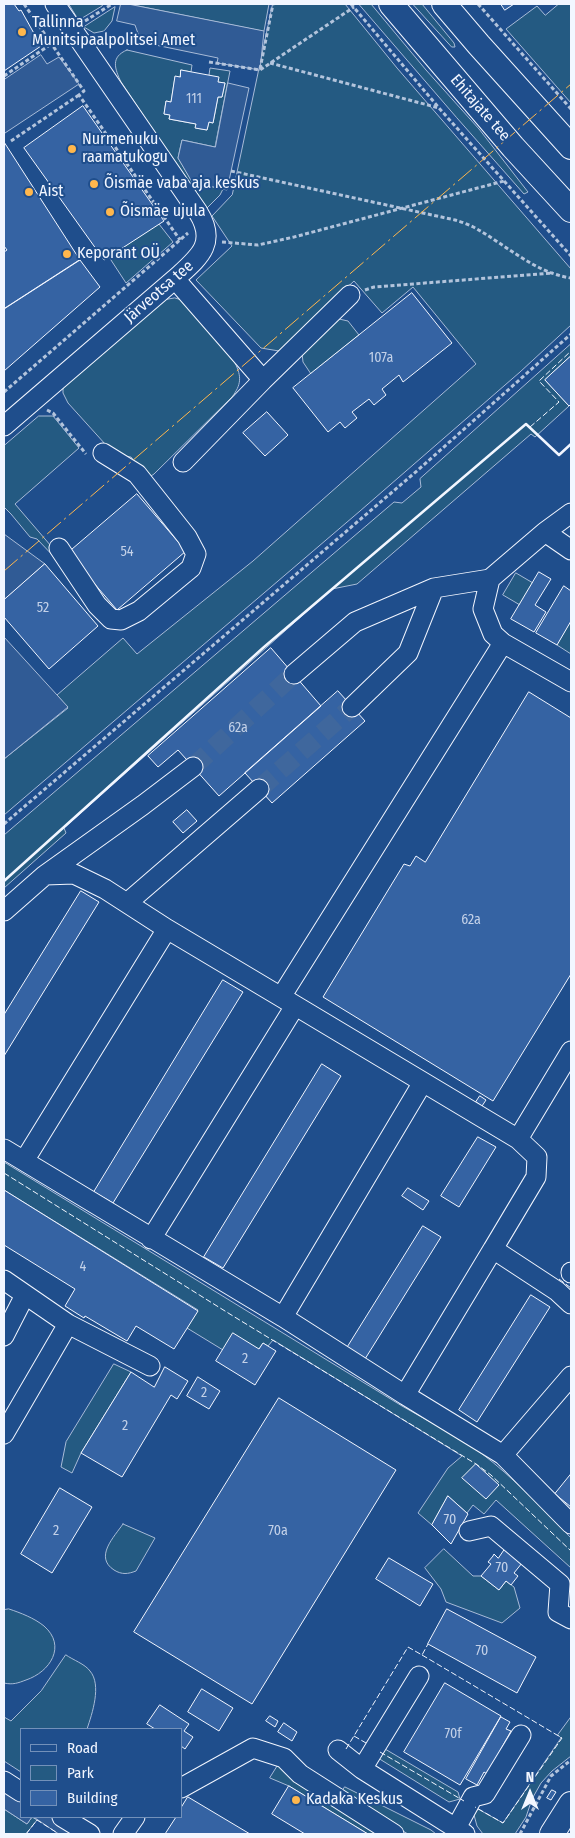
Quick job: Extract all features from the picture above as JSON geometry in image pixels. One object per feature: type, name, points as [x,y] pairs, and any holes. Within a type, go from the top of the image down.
[{"type":"main road","name":"Ehitajate tee","points":[[391,4],[513,147],[571,210]]},
{"type":"main road","points":[[444,4],[571,147]]},
{"type":"main road","points":[[552,1834],[571,1804]]},
{"type":"street","name":"Järveotsa tee","points":[[4,426],[175,279],[200,255],[206,241],[206,227],[202,218],[55,4]]},
{"type":"street","points":[[175,279],[263,380]]},
{"type":"street","points":[[183,462],[350,295]]},
{"type":"street","points":[[59,548],[97,605],[111,619],[121,620],[139,611],[192,568],[196,554],[187,537],[136,474],[95,455]]},
{"type":"street","points":[[294,674],[355,622],[434,588],[490,579],[545,532],[571,513]]},
{"type":"street","points":[[545,532],[571,550]]},
{"type":"street","points":[[490,579],[484,609],[493,634],[503,643],[571,682]]},
{"type":"street","points":[[352,707],[408,653],[434,588]]},
{"type":"street","points":[[151,1239],[288,1002],[503,643]]},
{"type":"street","points":[[4,911],[45,875],[144,805],[193,767]]},
{"type":"street","points":[[127,903],[259,789]]},
{"type":"street","points":[[45,875],[74,874],[104,888],[167,929],[518,1139],[537,1157],[536,1177],[405,1395]]},
{"type":"street","points":[[24,1161],[167,929]]},
{"type":"street","points":[[518,1139],[571,1051]]},
{"type":"street","points":[[283,1317],[423,1082]]},
{"type":"street","points":[[4,1149],[283,1317],[503,1455],[571,1524]]},
{"type":"street","points":[[493,1250],[558,1291],[571,1304]]},
{"type":"street","points":[[4,1280],[68,1324],[150,1366]]},
{"type":"street","points":[[4,1336],[25,1295]]},
{"type":"street","points":[[4,1434],[68,1324]]},
{"type":"street","points":[[503,1455],[571,1376]]},
{"type":"street","points":[[470,1532],[491,1526],[560,1584],[558,1612],[571,1618]]},
{"type":"street","points":[[362,1769],[419,1676]]},
{"type":"street","points":[[338,1750],[362,1769],[460,1831],[473,1797],[485,1794],[520,1736]]},
{"type":"street","points":[[182,1787],[253,1748],[284,1758],[300,1774],[394,1834]]},
{"type":"street","points":[[4,1781],[20,1791]]},
{"type":"street","points":[[64,1818],[90,1834]]},
{"type":"street","points":[[123,1834],[133,1818]]},
{"type":"path","points":[[11,142],[84,91],[24,4]]},
{"type":"path","points":[[260,70],[273,4]]},
{"type":"path","points":[[478,4],[571,110]]},
{"type":"path","points":[[209,62],[260,70],[353,6],[439,108],[571,256]]},
{"type":"path","points":[[270,63],[439,108]]},
{"type":"path","points":[[79,95],[180,240]]},
{"type":"path","points":[[231,171],[455,220],[476,228],[529,262],[571,278]]},
{"type":"path","points":[[294,237],[504,181]]},
{"type":"path","points":[[350,295],[374,287],[555,273]]},
{"type":"path","points":[[4,824],[411,476],[571,334]]},
{"type":"path","points":[[42,411],[49,410],[54,413],[95,455]]},
{"type":"path","points":[[520,1834],[551,1776],[571,1760]]},
{"type":"green space","points":[[69,4],[103,4],[79,20]]},
{"type":"green space","points":[[128,4],[269,4],[264,31]]},
{"type":"green space","points":[[273,4],[345,4],[397,68],[571,269],[571,325],[520,372],[360,511],[4,815],[4,759],[68,708],[57,695],[123,638],[137,654],[253,561],[476,364],[413,287],[382,313],[354,281],[279,351],[261,348],[196,280],[232,246],[212,216],[232,195]]},
{"type":"green space","points":[[359,4],[371,4],[426,70],[479,129],[528,192],[524,194]]},
{"type":"green space","points":[[413,4],[422,4],[454,43],[455,47],[452,47]]},
{"type":"green space","points":[[559,4],[571,4],[571,103],[506,29],[537,6],[545,15]]},
{"type":"green space","points":[[115,7],[112,21],[104,31],[94,33],[84,27]]},
{"type":"green space","points":[[127,50],[192,65],[191,72],[181,70],[180,77],[175,77],[171,102],[166,101],[164,114],[170,115],[169,119],[196,124],[196,128],[207,130],[209,122],[213,123],[218,97],[222,97],[225,83],[218,82],[209,75],[210,68],[230,71],[215,147],[182,140],[178,158],[193,183],[223,189],[220,195],[206,209],[121,82],[115,64],[118,56]]},
{"type":"green space","points":[[159,224],[173,242],[126,283],[109,257]]},
{"type":"green space","points":[[175,298],[182,300],[235,363],[240,381],[232,397],[148,478],[131,457],[115,455],[68,403],[63,393],[63,387],[164,300]]},
{"type":"green space","points":[[339,319],[348,321],[359,335],[311,374],[303,362],[302,353]]},
{"type":"green space","points":[[571,344],[571,356],[545,380],[569,406],[535,437],[531,434],[357,584],[332,589],[64,828],[66,833],[4,888],[4,835],[394,502],[402,503],[421,487],[420,479]]},
{"type":"green space","points":[[39,416],[53,416],[79,448],[15,504],[57,553],[59,562],[37,539],[30,537],[4,507],[4,446]]},
{"type":"green space","points":[[516,573],[533,583],[520,605],[503,595]]},
{"type":"green space","points":[[571,621],[571,654],[557,645]]},
{"type":"green space","points":[[4,1162],[481,1453],[516,1483],[571,1538],[571,1568],[496,1500],[484,1514],[473,1505],[467,1513],[448,1496],[432,1525],[418,1513],[448,1468],[462,1456],[273,1340],[268,1346],[263,1343],[259,1349],[223,1350],[187,1328],[198,1310],[4,1190]]},
{"type":"green space","points":[[114,1364],[131,1372],[81,1453],[72,1473],[61,1467],[66,1442]]},
{"type":"green space","points":[[123,1524],[155,1538],[136,1571],[125,1574],[114,1570],[108,1565],[106,1559],[108,1547]]},
{"type":"green space","points":[[444,1549],[473,1576],[481,1576],[499,1590],[506,1581],[514,1587],[520,1608],[502,1623],[446,1602],[441,1589],[425,1568]]},
{"type":"green space","points":[[9,1609],[27,1616],[44,1626],[51,1634],[55,1650],[53,1658],[42,1671],[35,1676],[13,1684],[4,1683],[4,1610]]},
{"type":"green space","points":[[66,1655],[90,1671],[94,1677],[96,1692],[87,1728],[20,1728],[20,1771],[4,1761],[4,1717],[11,1721],[41,1691]]},
{"type":"green space","points":[[571,1717],[571,1756],[552,1771],[541,1783],[532,1799],[526,1817],[515,1834],[483,1834],[477,1826],[474,1815],[478,1809],[503,1823],[561,1738],[558,1735]]},
{"type":"green space","points":[[385,1749],[458,1792],[460,1799],[449,1802],[378,1758]]},
{"type":"green space","points":[[280,1762],[287,1766],[290,1778],[378,1834],[368,1834],[289,1786],[270,1778]]},
{"type":"green space","points":[[345,1787],[436,1834],[408,1834],[340,1794]]},
{"type":"green space","points":[[4,1809],[27,1824],[31,1818],[37,1820],[26,1834],[4,1834]]},
{"type":"shaded area","points":[[121,4],[264,31],[260,70],[217,63],[218,58],[141,42],[135,25],[117,21]]},
{"type":"shaded area","points":[[41,55],[47,64],[59,57],[79,84],[5,133],[4,80]]},
{"type":"shaded area","points":[[228,83],[249,88],[227,190],[192,182],[178,158],[182,140],[215,147]]},
{"type":"shaded area","points":[[4,534],[45,564],[4,600]]},
{"type":"shaded area","points":[[4,637],[68,707],[4,759]]},
{"type":"shaded area","points":[[4,1781],[20,1791],[20,1818],[31,1818],[27,1824],[4,1809]]},
{"type":"shaded area","points":[[35,1818],[64,1818],[90,1834],[59,1834]]},
{"type":"building","points":[[4,4],[14,4],[19,11],[21,10],[41,46],[4,71]]},
{"type":"building","points":[[501,4],[514,4],[505,10]]},
{"type":"building","points":[[181,70],[219,77],[218,82],[225,83],[222,97],[218,97],[213,123],[209,122],[207,130],[195,128],[196,124],[169,119],[170,115],[164,114],[166,101],[171,102],[175,76],[180,77]]},
{"type":"building","name":"Õismäe vaba aja keskus","points":[[83,106],[164,221],[104,260],[24,148]]},
{"type":"building","points":[[4,142],[80,260],[4,309],[4,252],[7,250],[4,246]]},
{"type":"building","points":[[80,260],[100,287],[4,371],[4,309]]},
{"type":"building","points":[[412,293],[452,343],[403,382],[399,375],[382,389],[386,395],[374,405],[369,399],[352,412],[357,418],[345,428],[340,422],[328,432],[293,388]]},
{"type":"building","points":[[571,356],[571,404],[569,406],[545,380]]},
{"type":"building","points":[[267,412],[288,435],[265,456],[243,433]]},
{"type":"building","points":[[137,494],[186,551],[117,610],[68,553]]},
{"type":"building","points":[[45,564],[98,626],[49,669],[4,617],[4,600]]},
{"type":"building","points":[[539,572],[551,579],[535,605],[546,612],[534,632],[511,619]]},
{"type":"building","points":[[564,586],[571,591],[571,621],[557,645],[536,633]]},
{"type":"building","points":[[271,648],[321,706],[219,796],[178,750],[158,767],[148,756]]},
{"type":"building","points":[[338,691],[365,721],[272,803],[245,773]]},
{"type":"building","points":[[529,692],[571,718],[571,974],[493,1101],[323,997],[404,864],[410,866],[416,856],[425,862]]},
{"type":"building","points":[[187,810],[197,821],[183,833],[173,822]]},
{"type":"building","points":[[81,891],[99,902],[4,1056],[4,1015]]},
{"type":"building","points":[[223,980],[243,992],[113,1203],[94,1192]]},
{"type":"building","points":[[322,1064],[341,1076],[223,1268],[204,1257]]},
{"type":"building","points":[[480,1096],[486,1100],[482,1106],[476,1102]]},
{"type":"building","points":[[478,1137],[496,1147],[459,1207],[441,1196]]},
{"type":"building","points":[[408,1188],[429,1201],[423,1210],[402,1196]]},
{"type":"building","points":[[4,1190],[198,1311],[174,1349],[136,1326],[127,1341],[65,1306],[75,1289],[4,1245]]},
{"type":"building","points":[[423,1226],[441,1237],[365,1359],[347,1348]]},
{"type":"building","points":[[531,1295],[550,1307],[477,1422],[459,1410]]},
{"type":"building","points":[[233,1333],[259,1349],[263,1343],[276,1351],[255,1385],[216,1361]]},
{"type":"building","points":[[165,1367],[188,1381],[177,1399],[171,1395],[122,1477],[81,1453],[131,1372],[154,1387]]},
{"type":"building","points":[[198,1377],[220,1391],[209,1409],[187,1396]]},
{"type":"building","points":[[279,1398],[396,1470],[252,1704],[134,1632]]},
{"type":"building","points":[[476,1464],[499,1485],[486,1499],[462,1478]]},
{"type":"building","points":[[571,1474],[571,1507],[555,1494]]},
{"type":"building","points":[[60,1488],[92,1507],[52,1573],[21,1554]]},
{"type":"building","points":[[448,1496],[468,1514],[451,1544],[432,1525]]},
{"type":"building","points":[[505,1549],[522,1563],[514,1573],[518,1576],[511,1585],[506,1581],[499,1590],[481,1576],[491,1564],[488,1562],[494,1554],[498,1558]]},
{"type":"building","points":[[389,1558],[433,1584],[420,1606],[376,1579]]},
{"type":"building","points":[[447,1609],[536,1657],[517,1693],[428,1644]]},
{"type":"building","points":[[445,1683],[501,1716],[460,1785],[404,1752]]},
{"type":"building","points":[[202,1689],[233,1708],[219,1731],[188,1712]]},
{"type":"building","points":[[160,1705],[189,1724],[184,1731],[193,1737],[185,1749],[182,1747],[182,1728],[153,1728],[147,1724]]},
{"type":"building","points":[[270,1716],[278,1721],[275,1727],[266,1721]]},
{"type":"building","points":[[501,1717],[510,1722],[506,1729],[511,1731],[487,1774],[484,1772],[477,1785],[466,1779]]},
{"type":"building","points":[[284,1723],[297,1732],[292,1741],[278,1732]]},
{"type":"building","name":"Kadaka Keskus","points":[[289,1786],[368,1834],[305,1834],[272,1814]]},
{"type":"building","points":[[552,1790],[556,1792],[551,1800],[547,1798]]},
{"type":"building","points":[[188,1797],[250,1834],[165,1834],[175,1818],[182,1818],[182,1806]]},
{"type":"tunnel","points":[[193,767],[294,674]]},
{"type":"tunnel","points":[[259,789],[352,707]]},
{"type":"fence","points":[[530,427],[559,402],[539,381],[571,351]]},
{"type":"fence","points":[[4,1173],[233,1316],[476,1464],[491,1475],[571,1551]]},
{"type":"fence","points":[[559,1279],[571,1288]]},
{"type":"fence","points":[[346,1749],[408,1647],[422,1655],[428,1644]]},
{"type":"fence","points":[[422,1655],[562,1738],[503,1823],[475,1807]]},
{"type":"fence","points":[[354,1736],[366,1743]]},
{"type":"fence","points":[[380,1752],[464,1801]]},
{"type":"fence","points":[[26,1834],[37,1820],[59,1834]]},
{"type":"wall","points":[[4,881],[264,647],[526,424],[559,455],[571,444]]},
{"type":"power","points":[[4,571],[571,84]]},
{"type":"place","name":"Tallinna Munitsipaalpolitsei Amet","points":[[22,32]]},
{"type":"place","name":"Nurmenuku raamatukogu","points":[[72,149]]},
{"type":"place","name":"Õismäe vaba aja keskus","points":[[94,184]]},
{"type":"place","name":"Aist","points":[[29,192]]},
{"type":"place","name":"Õismäe ujula","points":[[110,212]]},
{"type":"place","name":"Keporant OÜ","points":[[67,254]]},
{"type":"place","name":"Kadaka Keskus","points":[[296,1800]]}]
